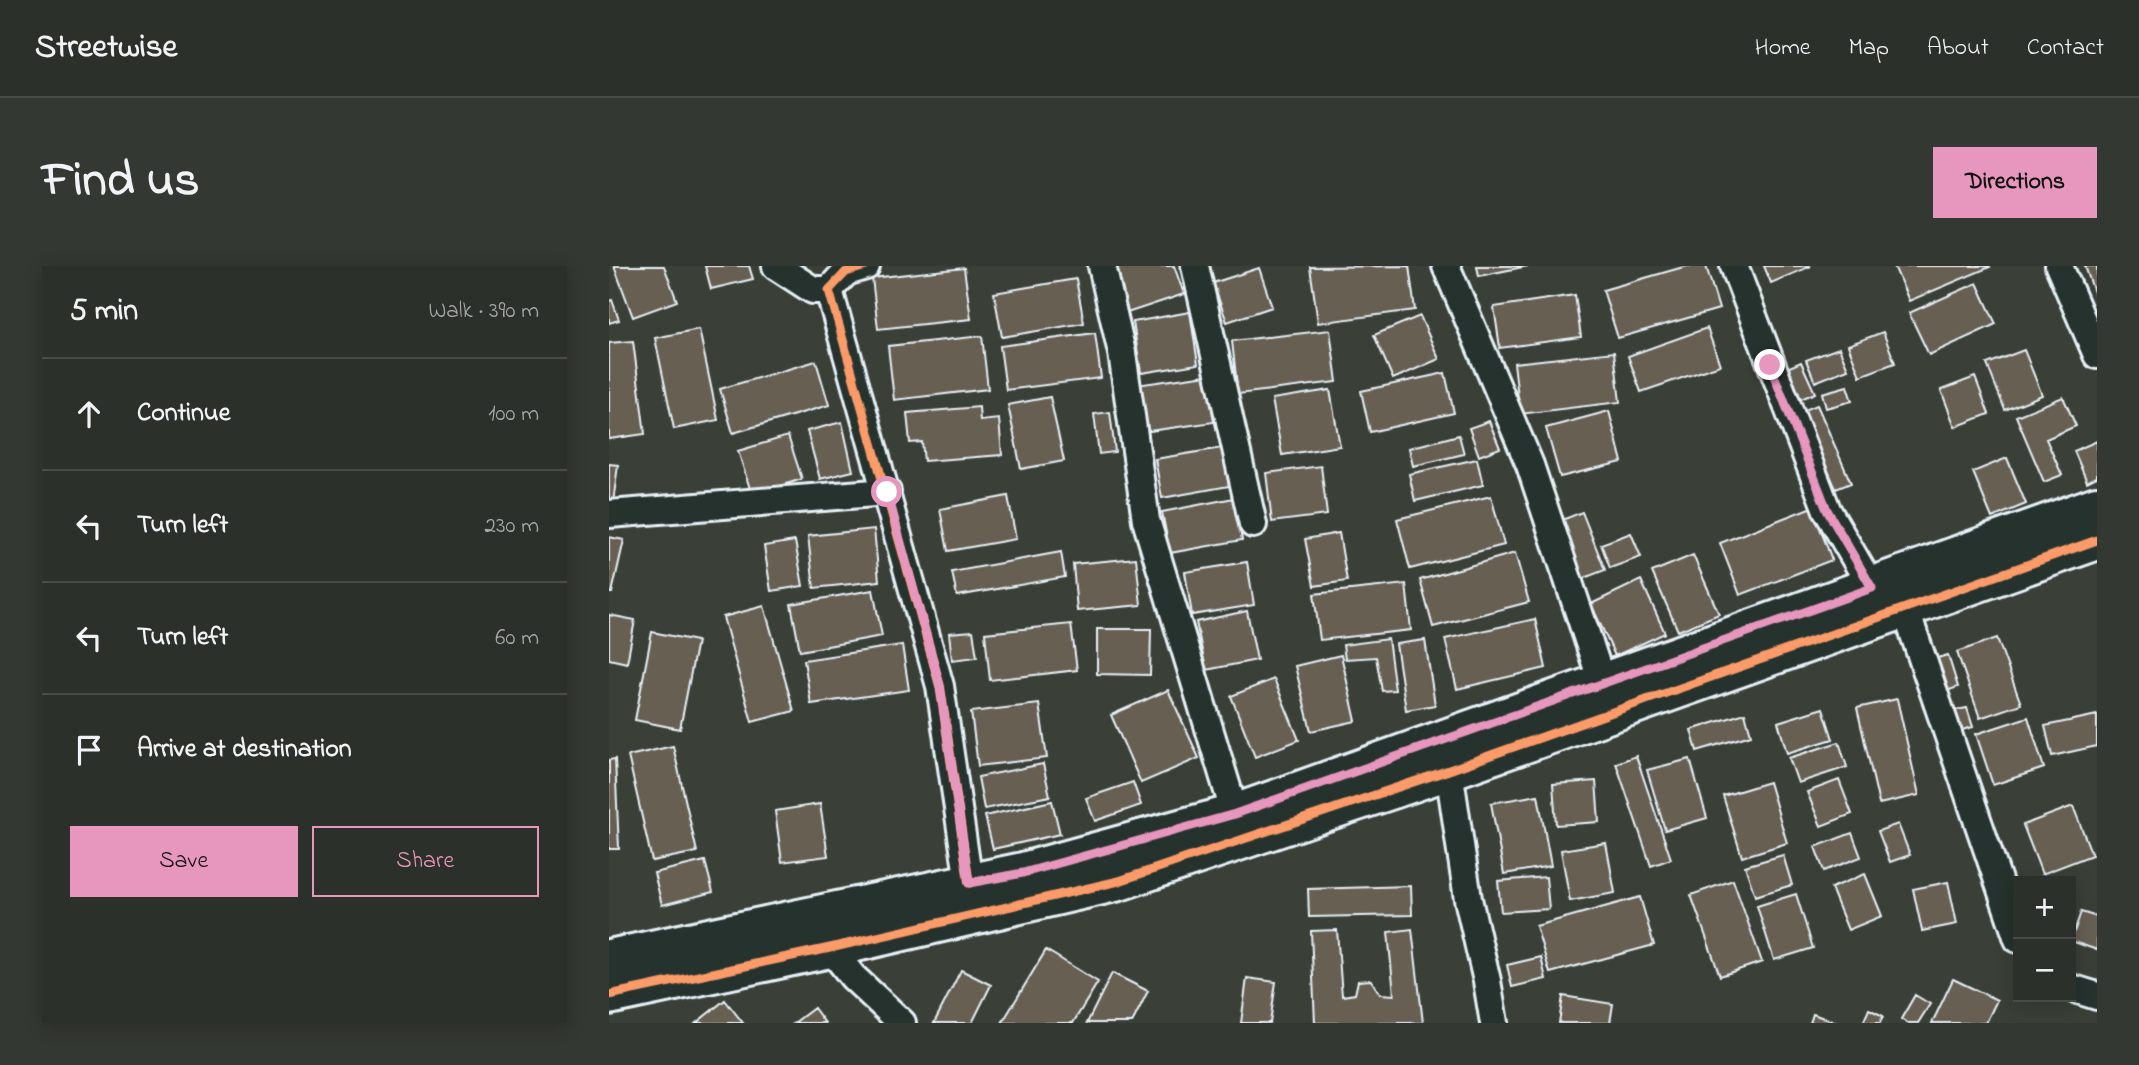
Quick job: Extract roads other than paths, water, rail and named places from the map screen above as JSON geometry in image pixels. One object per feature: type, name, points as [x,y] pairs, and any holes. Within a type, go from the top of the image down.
[{"type":"street","points":[[776,266],[813,290],[829,290],[846,272],[866,266]]},
{"type":"street","points":[[1102,266],[1122,353],[1146,520],[1235,814]]},
{"type":"street","points":[[1195,266],[1253,524]]},
{"type":"street","points":[[1446,266],[1530,465],[1602,682]]},
{"type":"street","points":[[1734,266],[1827,510],[1872,588]]},
{"type":"street","points":[[2059,266],[2097,355]]},
{"type":"street","points":[[829,290],[940,686],[969,883]]},
{"type":"street","points":[[609,514],[887,492]]},
{"type":"street","points":[[609,959],[1023,873],[1235,814],[2097,506]]},
{"type":"street","points":[[609,995],[830,948],[1119,881],[1449,770],[2097,540]]},
{"type":"street","points":[[1905,608],[2013,924]]},
{"type":"street","points":[[1449,770],[1468,899],[1494,1023]]},
{"type":"street","points":[[830,948],[853,977],[902,1023]]},
{"type":"street","points":[[2076,990],[2097,996]]}]
